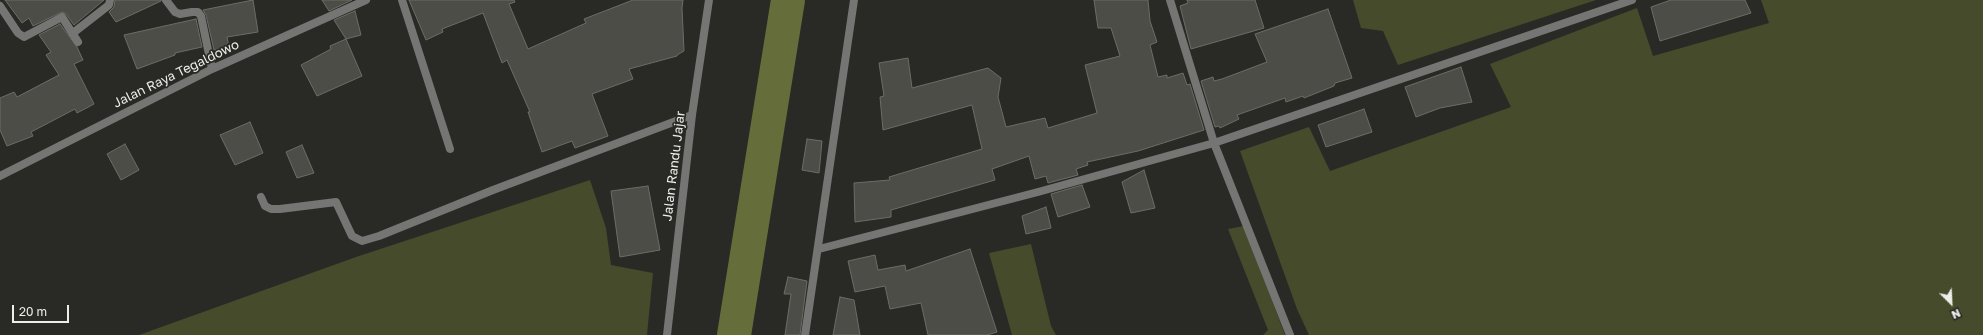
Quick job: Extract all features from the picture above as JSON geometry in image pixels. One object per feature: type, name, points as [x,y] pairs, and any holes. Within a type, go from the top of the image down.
[{"type":"street","points":[[73,33],[109,5],[110,0]]},
{"type":"street","points":[[166,0],[175,12],[180,14],[198,12],[201,16],[212,69]]},
{"type":"street","name":"Jalan Raya Tegaldowo","points":[[0,176],[212,69],[366,0]]},
{"type":"street","points":[[402,0],[450,149]]},
{"type":"street","name":"Jalan Randu Jajar","points":[[667,335],[692,115],[709,0]]},
{"type":"street","points":[[805,335],[819,249],[854,0]]},
{"type":"street","points":[[1170,0],[1214,143],[1290,335]]},
{"type":"street","points":[[819,249],[1038,192],[1214,143],[1632,0]]},
{"type":"street","points":[[0,6],[18,33],[24,37],[62,17],[78,42]]},
{"type":"street","points":[[261,197],[265,206],[271,209],[336,202],[352,236],[362,241],[379,236],[493,190],[692,115]]},
{"type":"green space","points":[[1353,0],[1596,0],[1398,65],[1383,31],[1361,28]]},
{"type":"green space","points":[[1761,0],[1983,0],[1983,335],[1309,335],[1297,309],[1240,151],[1309,127],[1330,171],[1511,107],[1490,64],[1637,8],[1653,56],[1769,23]]},
{"type":"green space","points":[[590,180],[606,228],[611,265],[653,273],[647,335],[139,335],[356,257]]},
{"type":"green space","points":[[1244,226],[1285,335],[1263,335],[1268,330],[1228,229]]},
{"type":"green space","points":[[1031,244],[1051,326],[1056,335],[1012,335],[989,253]]},
{"type":"building","points":[[5,0],[104,0],[74,25],[66,14],[62,12],[33,26],[29,18],[22,23]]},
{"type":"building","points":[[115,0],[161,1],[116,22],[109,12],[114,7]]},
{"type":"building","points":[[253,0],[258,32],[227,37],[229,47],[214,50],[206,15],[203,10]]},
{"type":"building","points":[[322,0],[352,0],[329,11]]},
{"type":"building","points":[[409,0],[514,0],[515,2],[509,4],[528,49],[586,23],[584,19],[633,0],[683,0],[684,51],[677,56],[629,69],[633,79],[592,94],[608,136],[575,148],[572,141],[542,152],[528,112],[530,112],[507,60],[502,63],[483,13],[442,29],[443,32],[426,40]]},
{"type":"building","points":[[1094,0],[1148,0],[1150,21],[1157,42],[1150,45],[1158,77],[1167,75],[1167,78],[1183,73],[1187,85],[1190,84],[1204,130],[1138,151],[1087,162],[1088,165],[1076,169],[1078,175],[1048,183],[1046,176],[1035,179],[1029,156],[992,169],[995,180],[891,210],[891,217],[855,222],[854,183],[890,180],[889,177],[982,149],[972,105],[883,130],[880,97],[884,96],[879,63],[908,58],[912,88],[988,68],[1001,78],[998,97],[1006,127],[1045,118],[1048,128],[1097,113],[1085,65],[1120,56],[1111,28],[1098,28]]},
{"type":"building","points":[[1187,0],[1255,0],[1264,28],[1191,49],[1180,6],[1188,3]]},
{"type":"building","points":[[1671,0],[1745,0],[1751,13],[1660,41],[1651,7]]},
{"type":"building","points":[[1328,9],[1352,78],[1335,83],[1334,86],[1304,98],[1303,96],[1286,102],[1285,98],[1237,115],[1239,119],[1220,128],[1219,126],[1215,127],[1201,81],[1213,77],[1214,81],[1222,79],[1267,62],[1255,34]]},
{"type":"building","points":[[355,11],[361,35],[346,39],[334,20]]},
{"type":"building","points":[[196,19],[202,47],[175,53],[175,55],[137,69],[124,35]]},
{"type":"building","points":[[60,24],[77,47],[83,60],[74,64],[94,104],[77,113],[75,109],[31,132],[33,136],[7,146],[0,130],[0,98],[14,92],[17,97],[59,75],[46,55],[51,52],[39,35]]},
{"type":"building","points":[[346,39],[362,76],[317,96],[301,65],[331,49],[330,46]]},
{"type":"building","points":[[1461,67],[1472,102],[1440,108],[1416,117],[1405,87]]},
{"type":"building","points":[[1364,109],[1372,132],[1326,147],[1318,125]]},
{"type":"building","points":[[250,122],[263,153],[235,165],[220,135]]},
{"type":"building","points":[[807,139],[822,141],[819,173],[802,170]]},
{"type":"building","points":[[125,144],[139,170],[121,180],[107,154]]},
{"type":"building","points":[[302,145],[314,173],[297,178],[286,152]]},
{"type":"building","points":[[1144,170],[1155,208],[1131,213],[1122,182]]},
{"type":"building","points":[[1082,185],[1090,207],[1058,217],[1051,194]]},
{"type":"building","points":[[648,186],[660,250],[620,257],[611,191]]},
{"type":"building","points":[[1046,207],[1051,228],[1026,234],[1022,216]]},
{"type":"building","points":[[970,249],[997,332],[987,335],[928,335],[921,303],[890,309],[885,286],[855,292],[848,261],[875,255],[878,270],[905,265],[906,271]]},
{"type":"building","points":[[788,277],[807,281],[800,335],[785,335],[791,294],[784,294]]},
{"type":"building","points":[[840,297],[854,300],[860,335],[833,335]]},
{"type":"waterway","points":[[734,335],[788,0]]}]
